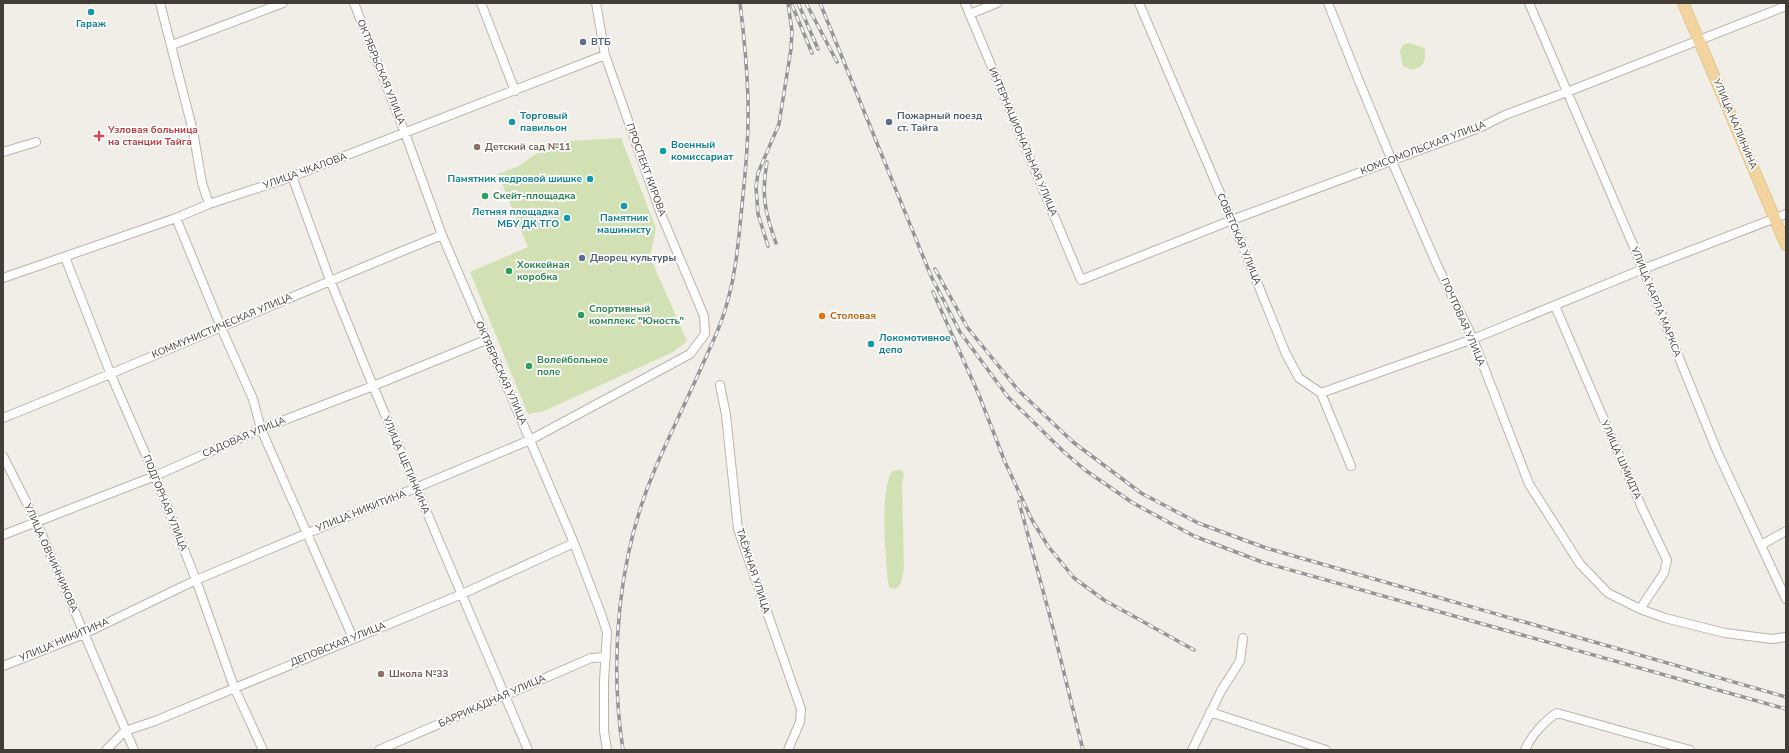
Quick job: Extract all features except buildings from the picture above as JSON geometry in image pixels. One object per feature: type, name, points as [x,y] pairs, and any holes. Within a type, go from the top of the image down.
[{"type":"main road","name":"УЛИЦА КАЛИНИНА","points":[[1683,3],[1786,245]]},
{"type":"street","points":[[160,3],[193,131],[202,183],[209,204]]},
{"type":"street","points":[[172,45],[282,3]]},
{"type":"street","name":"ОКТЯБРЬСКАЯ УЛИЦА","points":[[354,3],[405,133],[442,235],[574,543],[607,632],[604,732],[607,750]]},
{"type":"street","points":[[481,3],[515,91]]},
{"type":"street","name":"ПРОСПЕКТ КИРОВА","points":[[596,3],[605,55],[661,214],[704,316],[705,334]]},
{"type":"street","name":"ИНТЕРНАЦИОНАЛЬНАЯ УЛИЦА","points":[[965,3],[1081,280]]},
{"type":"street","points":[[970,14],[997,3]]},
{"type":"street","name":"СОВЕТСКАЯ УЛИЦА","points":[[1139,3],[1232,220],[1286,354],[1299,378],[1320,393]]},
{"type":"street","name":"ПОЧТОВАЯ УЛИЦА","points":[[1328,3],[1356,76],[1437,265],[1473,339],[1529,484],[1580,564],[1608,593],[1640,609],[1665,618],[1726,633],[1772,639],[1786,637]]},
{"type":"street","name":"УЛИЦА КАРЛА МАРКСА","points":[[1529,3],[1643,269],[1717,450],[1786,599]]},
{"type":"street","name":"КОМСОМОЛЬСКАЯ УЛИЦА","points":[[1081,280],[1232,220],[1479,128],[1505,115],[1786,6]]},
{"type":"street","name":"УЛИЦА ЧКАЛОВА","points":[[3,278],[176,218],[209,204],[292,176],[605,55]]},
{"type":"street","points":[[3,152],[36,142]]},
{"type":"street","name":"УЛИЦА ЩЕТИНКИНА","points":[[292,176],[330,280],[373,386],[528,750]]},
{"type":"street","points":[[1350,466],[1320,393],[1473,339],[1643,269],[1786,214]]},
{"type":"street","points":[[176,218],[220,327],[253,399],[261,429],[353,638]]},
{"type":"street","name":"КОММУНИСТИЧЕСКАЯ УЛИЦА","points":[[3,418],[111,375],[330,280],[442,235]]},
{"type":"street","name":"ПОДГОРНАЯ УЛИЦА","points":[[65,257],[111,375],[155,476],[196,580],[234,687],[263,750]]},
{"type":"street","name":"УЛИЦА ШМИДТА","points":[[1555,306],[1640,502],[1668,560],[1664,573],[1640,609]]},
{"type":"street","name":"УЛИЦА НИКИТИНА","points":[[3,666],[84,634],[196,580],[530,440],[690,354],[705,334]]},
{"type":"street","name":"САДОВАЯ УЛИЦА","points":[[3,535],[155,476],[261,429],[373,386],[486,340]]},
{"type":"street","name":"ТАЁЖНАЯ УЛИЦА","points":[[720,385],[726,415],[738,529],[801,709],[800,722],[788,750]]},
{"type":"street","name":"УЛИЦА ОВЧИННИКОВА","points":[[3,456],[36,521],[134,750]]},
{"type":"street","points":[[1761,545],[1786,531]]},
{"type":"street","name":"ДЕПОВСКАЯ УЛИЦА","points":[[106,750],[126,731],[155,721],[234,687],[462,594],[574,543]]},
{"type":"street","points":[[1192,750],[1210,712],[1240,661],[1243,638]]},
{"type":"street","name":"БАРРИКАДНАЯ УЛИЦА","points":[[379,750],[393,747],[591,658],[606,657]]},
{"type":"street","points":[[1210,712],[1326,750]]},
{"type":"street","points":[[1525,750],[1549,718],[1557,713],[1690,750]]},
{"type":"green space","points":[[1409,43],[1425,48],[1425,57],[1422,65],[1412,70],[1403,66],[1400,51],[1403,45]]},
{"type":"green space","points":[[621,138],[656,228],[650,257],[687,341],[673,352],[544,411],[528,414],[470,272],[528,247],[498,174],[519,166],[553,142]]},
{"type":"green space","points":[[901,470],[904,474],[902,484],[904,569],[901,583],[896,589],[890,588],[888,583],[884,509],[888,481],[892,471]]},
{"type":"railway","points":[[623,750],[617,680],[617,644],[620,608],[632,536],[642,502],[655,469],[720,325],[736,263],[745,172],[748,114],[748,87],[740,3]]},
{"type":"railway","points":[[768,246],[758,214],[756,187],[758,173],[779,124],[791,49],[792,31],[788,3]]},
{"type":"railway","points":[[798,3],[818,49]]},
{"type":"railway","points":[[806,3],[837,62]]},
{"type":"railway","points":[[820,3],[931,276],[960,332],[1008,397],[1064,452],[1085,470],[1133,503],[1194,536],[1262,562],[1786,709]]},
{"type":"railway","points":[[792,5],[812,53]]},
{"type":"railway","points":[[767,162],[764,194],[769,222],[776,243]]},
{"type":"railway","points":[[935,269],[967,327],[1018,390],[1073,442],[1141,493],[1198,523],[1266,548],[1786,697]]},
{"type":"railway","points":[[933,292],[979,395],[1005,462],[1032,520],[1048,546],[1074,578],[1104,600],[1194,650]]},
{"type":"railway","points":[[1019,502],[1052,624],[1083,750]]},
{"type":"place","name":"Гараж","points":[[91,12]]},
{"type":"place","name":"ВТБ","points":[[583,42]]},
{"type":"place","name":"Торговый павильон","points":[[512,122]]},
{"type":"place","name":"Пожарный поезд ст. Тайга","points":[[889,122]]},
{"type":"place","name":"Узловая больница на станции Тайга","points":[[99,136]]},
{"type":"place","name":"Детский сад №11","points":[[477,147]]},
{"type":"place","name":"Военный комиссариат","points":[[663,151]]},
{"type":"place","name":"Памятник кедровой шишке","points":[[590,179]]},
{"type":"place","name":"Скейт-площадка","points":[[485,196]]},
{"type":"place","name":"Памятник машинисту","points":[[624,206]]},
{"type":"place","name":"Летняя площадка МБУ ДК ТГО","points":[[567,218]]},
{"type":"place","name":"Дворец культуры","points":[[582,258]]},
{"type":"place","name":"Хоккейная коробка","points":[[509,271]]},
{"type":"place","name":"Спортивный комплекс \"Юность\"","points":[[581,315]]},
{"type":"place","name":"Столовая","points":[[822,316]]},
{"type":"place","name":"Локомотивное депо","points":[[871,344]]},
{"type":"place","name":"Волейбольное поле","points":[[529,366]]},
{"type":"place","name":"Школа №33","points":[[381,674]]}]
